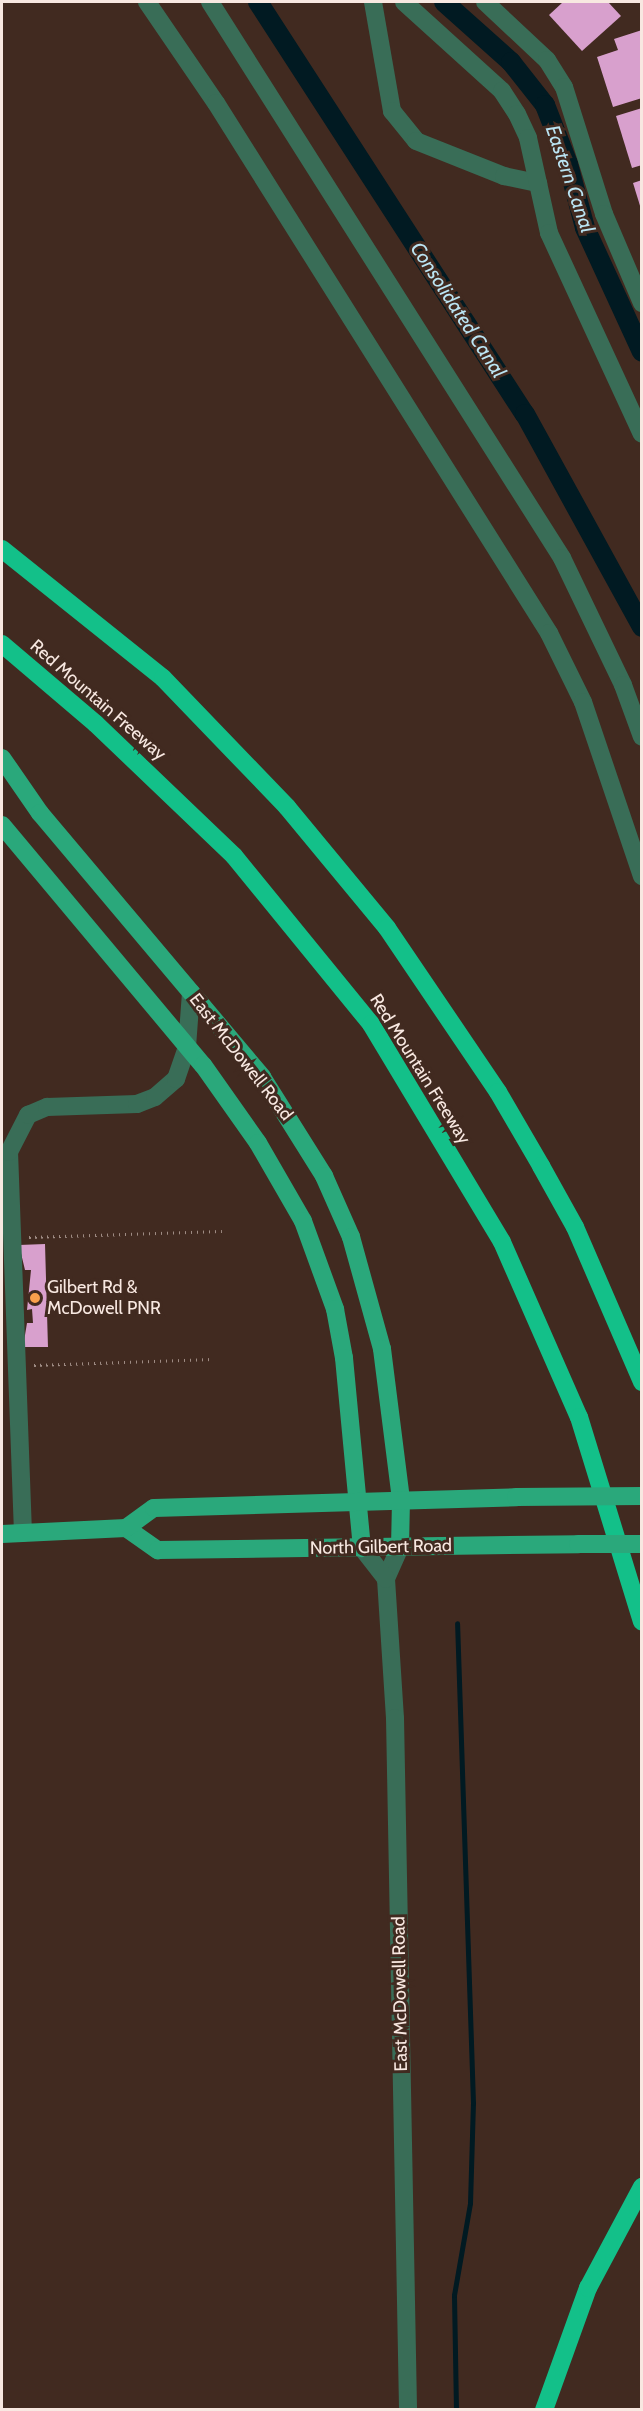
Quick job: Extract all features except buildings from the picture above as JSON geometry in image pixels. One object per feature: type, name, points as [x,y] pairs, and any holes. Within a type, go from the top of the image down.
[{"type":"highway","points":[[2,549],[163,678],[287,807],[387,928],[498,1092],[547,1176],[599,1279],[642,1382]]},
{"type":"highway","name":"Red Mountain Freeway","points":[[2,644],[96,724],[234,856],[371,1024],[502,1242],[579,1417],[642,1622]]},
{"type":"highway","points":[[544,2409],[588,2288],[642,2187]]},
{"type":"main road","name":"East McDowell Road","points":[[2,758],[40,813],[262,1077],[324,1176],[351,1237],[382,1349],[401,1500],[400,1547]]},
{"type":"main road","name":"East McDowell Road","points":[[2,825],[187,1047],[264,1152],[319,1257],[344,1358],[362,1548]]},
{"type":"main road","points":[[2,1534],[126,1528],[154,1508],[516,1497],[642,1496]]},
{"type":"main road","name":"North Gilbert Road","points":[[126,1528],[158,1550],[642,1544]]},
{"type":"street","points":[[147,2],[222,113],[549,633],[583,702],[642,876]]},
{"type":"street","points":[[210,2],[562,558],[623,685],[642,737]]},
{"type":"street","points":[[373,2],[392,111],[416,141],[504,176],[538,183]]},
{"type":"street","points":[[404,2],[502,91],[528,138],[549,233],[642,434]]},
{"type":"street","points":[[485,2],[547,60],[564,87],[604,214],[642,303]]},
{"type":"street","points":[[23,1533],[9,1152],[28,1115],[47,1107],[137,1104],[155,1097],[176,1079],[187,1047],[191,992]]},
{"type":"street","name":"East McDowell Road","points":[[400,1547],[386,1579],[395,1718],[408,2409]]},
{"type":"street","points":[[362,1548],[386,1579]]},
{"type":"path","points":[[12,1237],[222,1230]]},
{"type":"path","points":[[17,1365],[213,1359]]},
{"type":"waterway","name":"Consolidated Canal","points":[[258,2],[525,414],[642,627]]},
{"type":"waterway","name":"Eastern Canal","points":[[444,2],[511,62],[545,105],[568,164],[585,228],[642,352]]},
{"type":"waterway","points":[[456,2410],[454,2295],[470,2203],[473,2103],[457,1623]]},
{"type":"place","name":"Gilbert Rd & McDowell PNR","points":[[35,1298]]}]
